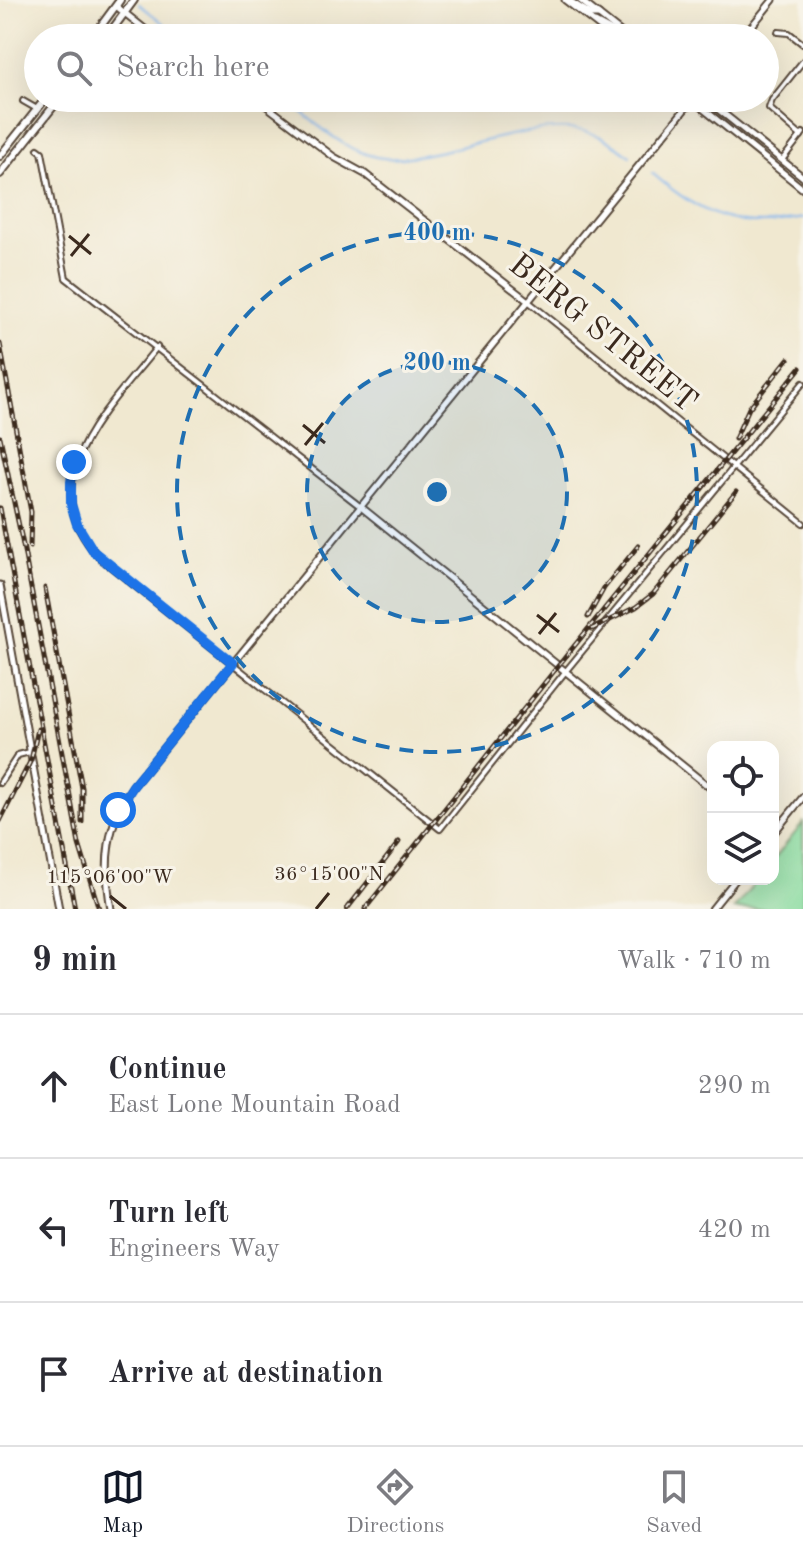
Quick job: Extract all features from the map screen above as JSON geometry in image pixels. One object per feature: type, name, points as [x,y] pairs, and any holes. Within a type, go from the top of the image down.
[{"type":"main road","points":[[117,24],[134,0]]},
{"type":"main road","points":[[102,24],[118,3]]},
{"type":"main road","points":[[0,156],[35,112]]},
{"type":"main road","points":[[0,174],[49,112]]},
{"type":"street","points":[[108,0],[118,3],[125,14],[138,24]]},
{"type":"street","points":[[566,0],[592,15],[599,15]]},
{"type":"street","points":[[566,0],[596,24]]},
{"type":"street","points":[[580,0],[610,24]]},
{"type":"street","points":[[753,24],[773,0]]},
{"type":"street","points":[[592,21],[598,24]]},
{"type":"street","points":[[779,32],[789,33],[803,44]]},
{"type":"street","points":[[779,91],[803,61]]},
{"type":"street","name":"BERG STREET","points":[[275,112],[334,157],[365,174],[803,523]]},
{"type":"street","points":[[111,909],[105,867],[110,835],[118,810],[133,786],[681,112]]},
{"type":"street","points":[[708,112],[801,186]]},
{"type":"street","points":[[722,112],[803,177]]},
{"type":"street","points":[[774,112],[802,135],[782,160]]},
{"type":"street","points":[[38,149],[42,152],[66,278],[361,507],[707,785]]},
{"type":"street","points":[[157,347],[80,447],[71,480],[71,504],[83,536],[100,558],[440,829],[803,383]]},
{"type":"street","points":[[0,585],[59,909]]},
{"type":"street","points":[[0,783],[18,755],[30,752]]},
{"type":"street","points":[[779,827],[803,797]]},
{"type":"street","points":[[712,909],[731,885]]},
{"type":"green space","points":[[803,823],[803,909],[734,909],[753,885],[779,885],[779,853]]},
{"type":"waterway","points":[[139,4],[164,24]]},
{"type":"waterway","points":[[301,112],[339,141],[376,157],[414,156],[513,134],[553,129],[593,134],[610,141],[630,156]]},
{"type":"waterway","points":[[652,173],[687,200],[722,217],[759,223],[803,218]]},
{"type":"railway","points":[[0,344],[31,512],[30,547]]},
{"type":"railway","points":[[735,439],[749,408],[788,359]]},
{"type":"railway","points":[[365,909],[800,368]]},
{"type":"railway","points":[[0,437],[79,844],[99,909]]},
{"type":"railway","points":[[592,629],[636,607],[653,594],[736,492]]},
{"type":"railway","points":[[0,508],[75,909]]},
{"type":"railway","points":[[588,617],[604,588],[638,546]]},
{"type":"railway","points":[[45,588],[82,788],[82,822]]},
{"type":"railway","points":[[0,821],[31,760],[38,729]]},
{"type":"railway","points":[[347,909],[399,842]]},
{"type":"route","points":[[74,462],[71,504],[77,524],[94,552],[233,663],[133,786],[118,810]]}]
